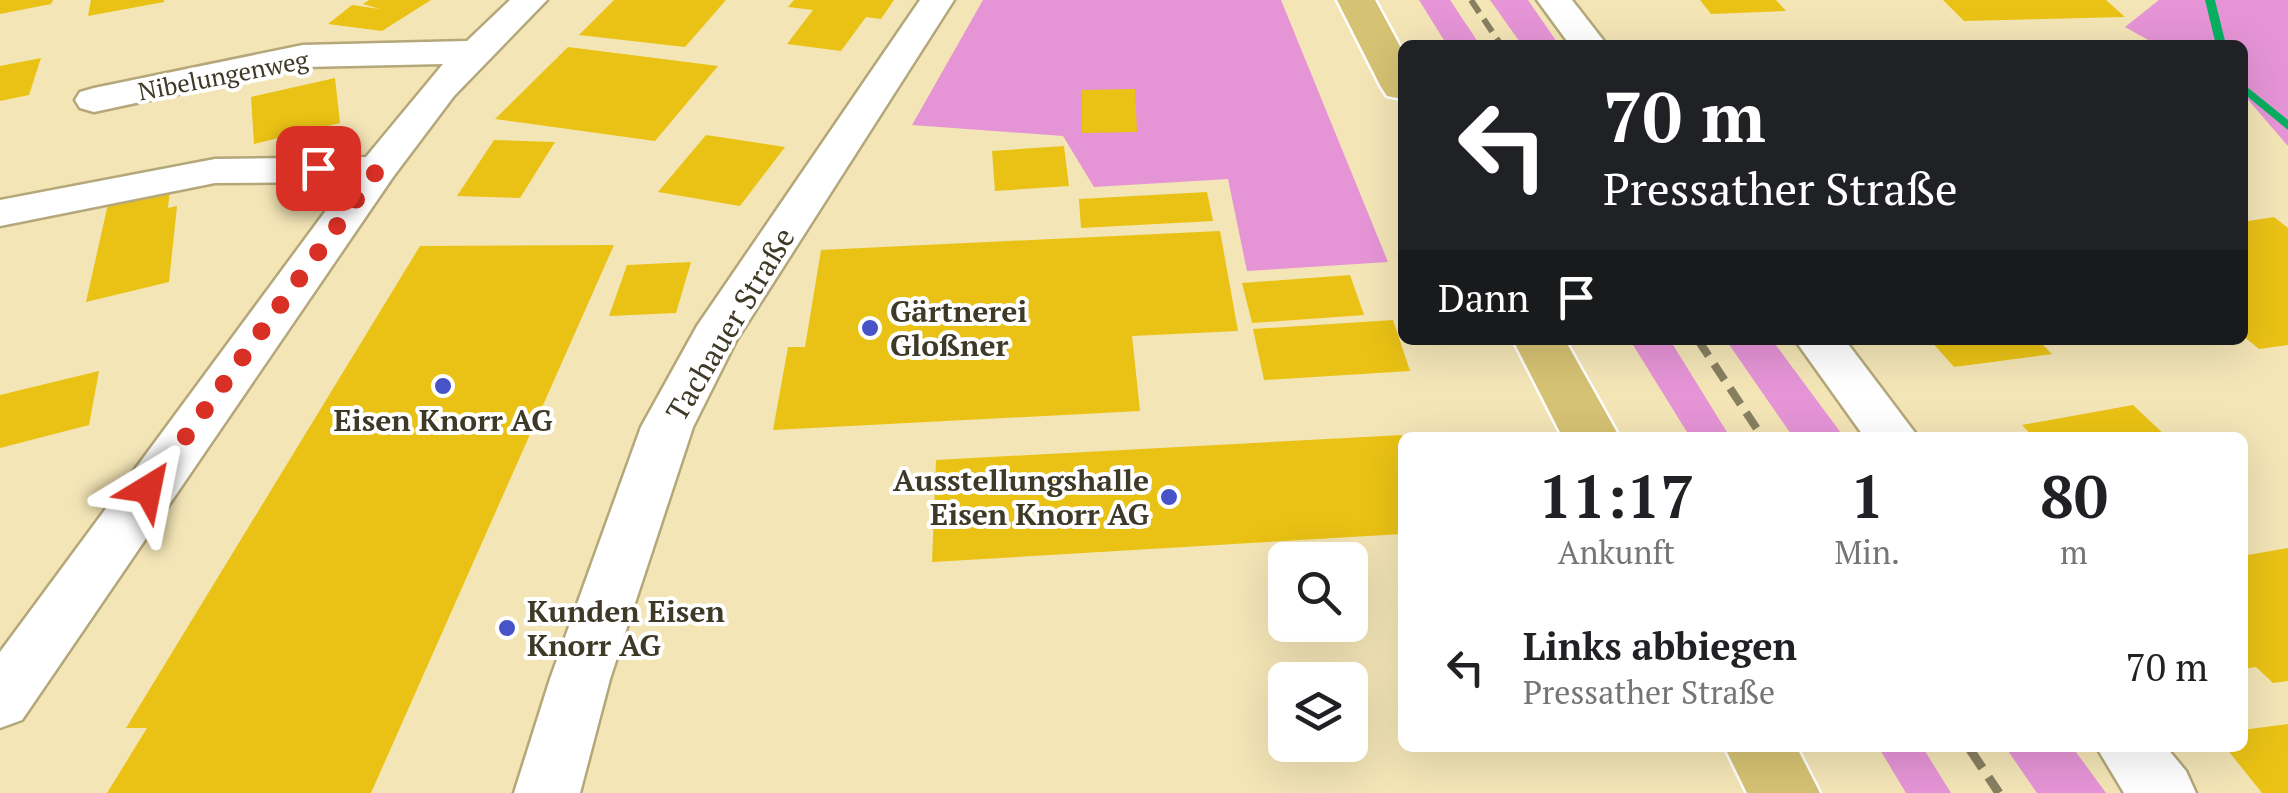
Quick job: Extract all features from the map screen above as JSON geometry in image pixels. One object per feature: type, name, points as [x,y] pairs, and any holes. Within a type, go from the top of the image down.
[{"type":"main road","points":[[1356,0],[1398,79]]},
{"type":"main road","points":[[1542,345],[1589,432]]},
{"type":"main road","points":[[1762,752],[1784,793]]},
{"type":"street","points":[[0,701],[378,169],[473,52],[530,0]]},
{"type":"street","name":"Tachauer Straße","points":[[547,793],[580,679],[667,427],[714,338],[937,0]]},
{"type":"street","points":[[1554,0],[1585,40]]},
{"type":"street","name":"Nibelungenweg","points":[[94,100],[303,56],[473,52]]},
{"type":"street","points":[[0,213],[216,171],[378,169]]},
{"type":"street","points":[[1823,345],[1888,432]]},
{"type":"street","points":[[2131,752],[2162,793]]},
{"type":"shaded area","points":[[983,0],[1281,0],[1388,262],[1247,271],[1228,179],[1094,187],[1063,136],[912,125]]},
{"type":"shaded area","points":[[1419,0],[1450,0],[1477,40],[1444,40]]},
{"type":"shaded area","points":[[1490,0],[1528,0],[1556,40],[1518,40]]},
{"type":"shaded area","points":[[2159,0],[2288,0],[2288,146],[2248,100],[2248,40],[2148,40],[2125,27]]},
{"type":"shaded area","points":[[1633,345],[1673,345],[1727,432],[1687,432]]},
{"type":"shaded area","points":[[1729,345],[1776,345],[1840,432],[1790,432]]},
{"type":"shaded area","points":[[1881,752],[1925,752],[1951,793],[1906,793]]},
{"type":"shaded area","points":[[2009,752],[2076,752],[2106,793],[2037,793]]},
{"type":"building","points":[[0,0],[53,0],[51,4],[0,14]]},
{"type":"building","points":[[91,0],[164,0],[164,2],[88,16]]},
{"type":"building","points":[[369,0],[431,0],[382,31],[328,24],[352,5],[380,9],[363,4]]},
{"type":"building","points":[[614,0],[726,0],[685,47],[579,35]]},
{"type":"building","points":[[794,0],[894,0],[881,19],[866,17],[841,51],[787,44],[813,10],[788,7]]},
{"type":"building","points":[[1700,0],[1776,0],[1786,11],[1711,14]]},
{"type":"building","points":[[1943,0],[2106,0],[2125,17],[1964,21]]},
{"type":"building","points":[[568,47],[718,66],[655,141],[495,119]]},
{"type":"building","points":[[41,58],[29,95],[0,101],[0,66]]},
{"type":"building","points":[[335,78],[340,123],[254,144],[251,97]]},
{"type":"building","points":[[1135,89],[1137,132],[1082,133],[1082,90]]},
{"type":"building","points":[[706,135],[785,147],[740,206],[658,192]]},
{"type":"building","points":[[494,140],[555,142],[520,198],[457,196]]},
{"type":"building","points":[[1064,146],[1069,186],[995,191],[992,151]]},
{"type":"building","points":[[170,189],[168,208],[177,206],[169,282],[86,302],[108,204]]},
{"type":"building","points":[[1207,192],[1213,221],[1081,228],[1079,199]]},
{"type":"building","points":[[2274,217],[2288,228],[2288,345],[2259,349],[2248,340],[2248,221]]},
{"type":"building","points":[[1220,231],[1238,331],[1132,336],[1140,411],[773,430],[788,347],[805,347],[821,250]]},
{"type":"building","name":"Eisen Knorr AG","points":[[614,245],[371,793],[107,793],[147,728],[126,728],[420,246]]},
{"type":"building","points":[[691,262],[676,313],[609,316],[627,265]]},
{"type":"building","points":[[1350,275],[1364,315],[1252,323],[1242,283]]},
{"type":"building","points":[[1393,320],[1398,345],[1401,345],[1410,371],[1264,380],[1253,329]]},
{"type":"building","points":[[1934,345],[2043,345],[2052,354],[1954,367]]},
{"type":"building","points":[[99,371],[89,425],[0,448],[0,395]]},
{"type":"building","points":[[2133,405],[2162,432],[2028,432],[2022,425]]},
{"type":"building","name":"Ausstellungshalle Eisen Knorr AG","points":[[1398,435],[1398,534],[932,562],[936,460]]},
{"type":"building","points":[[2288,548],[2288,681],[2273,683],[2256,667],[2248,668],[2248,555]]},
{"type":"building","points":[[2288,724],[2288,793],[2262,793],[2229,752],[2248,752],[2248,729]]},
{"type":"waterway","points":[[2210,0],[2220,40]]},
{"type":"waterway","points":[[2248,91],[2288,126]]},
{"type":"railway","points":[[1471,0],[1498,40]]},
{"type":"railway","points":[[1701,345],[1759,432]]},
{"type":"railway","points":[[1972,752],[1999,793]]},
{"type":"place","name":"Gärtnerei Gloßner","points":[[870,328]]},
{"type":"place","name":"Eisen Knorr AG","points":[[443,386]]},
{"type":"place","name":"Ausstellungshalle Eisen Knorr AG","points":[[1169,497]]},
{"type":"place","name":"Kunden Eisen Knorr AG","points":[[507,628]]},
{"type":"route","points":[[148,489],[378,169],[318,168]]}]
